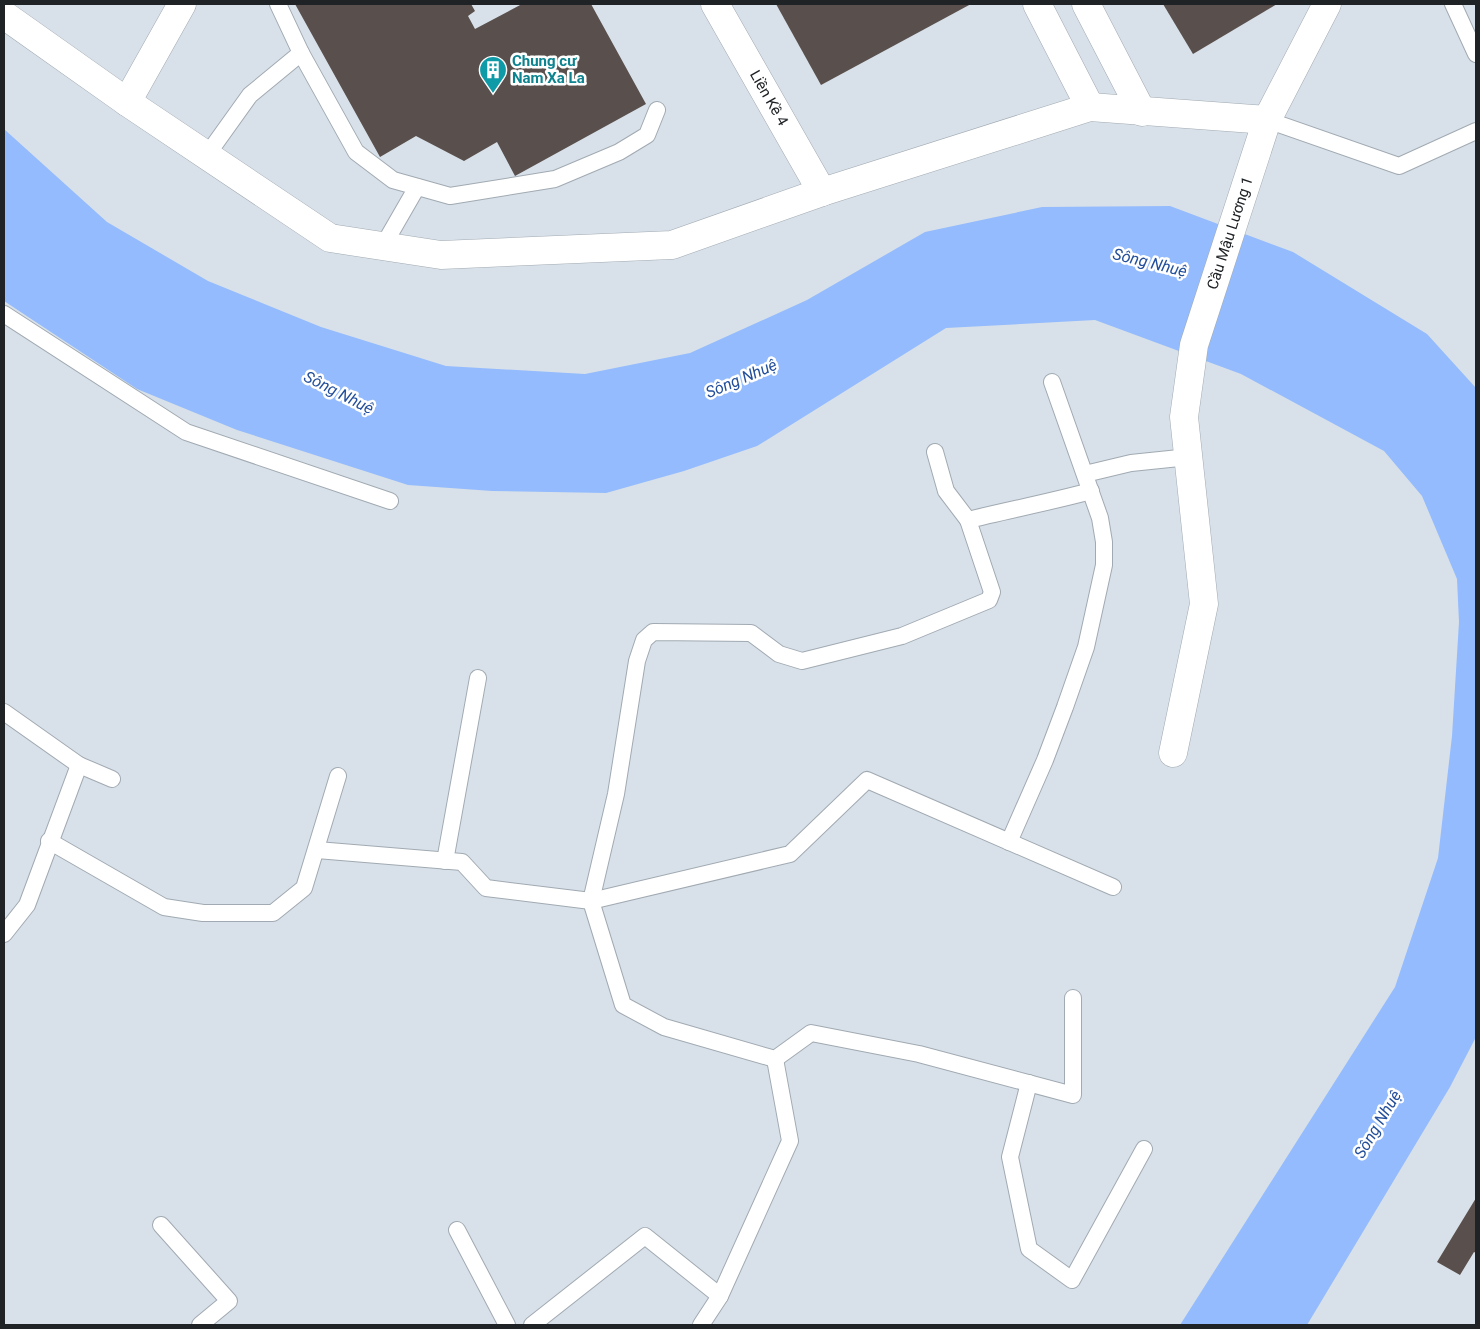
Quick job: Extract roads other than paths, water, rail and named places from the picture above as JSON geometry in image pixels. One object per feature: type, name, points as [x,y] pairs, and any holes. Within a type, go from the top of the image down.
[{"type":"street","points":[[127,102],[182,4]]},
{"type":"street","name":"Liền Kề 4","points":[[715,4],[822,192]]},
{"type":"street","points":[[1037,4],[1090,107]]},
{"type":"street","points":[[1086,4],[1142,112]]},
{"type":"street","name":"Cầu Mậu Lương 1","points":[[1173,753],[1204,604],[1184,416],[1194,345],[1268,120],[1326,4]]},
{"type":"street","points":[[4,15],[127,102],[330,238],[441,255],[672,245],[822,192],[1090,107],[1268,120]]},
{"type":"lane","points":[[278,4],[301,53],[356,152],[393,180],[417,187],[450,196],[555,179],[619,152],[647,135],[657,110]]},
{"type":"lane","points":[[1453,4],[1476,54]]},
{"type":"lane","points":[[207,155],[250,95],[301,53]]},
{"type":"lane","points":[[1268,120],[1399,166],[1476,131]]},
{"type":"lane","points":[[383,246],[417,187]]},
{"type":"lane","points":[[4,314],[186,432],[390,501]]},
{"type":"lane","points":[[1009,842],[1045,760],[1065,708],[1086,646],[1104,565],[1104,542],[1100,518],[1052,382]]},
{"type":"lane","points":[[775,1059],[664,1027],[623,1005],[592,901],[616,794],[637,662],[644,640],[653,632],[663,631],[751,632],[779,654],[802,661],[902,636],[989,600],[992,592],[968,520],[946,491],[935,452]]},
{"type":"lane","points":[[1085,474],[1131,463],[1189,457]]},
{"type":"lane","points":[[968,520],[1022,506],[1049,503],[1091,490]]},
{"type":"lane","points":[[445,861],[478,678]]},
{"type":"lane","points":[[4,712],[79,765],[112,779]]},
{"type":"lane","points":[[4,934],[27,905],[49,841],[79,765]]},
{"type":"lane","points":[[49,841],[164,907],[203,913],[273,913],[304,888],[338,776]]},
{"type":"lane","points":[[317,850],[462,862],[486,888],[592,901],[790,854],[867,780],[1113,887]]},
{"type":"lane","points":[[775,1059],[811,1033],[919,1054],[1073,1095],[1073,998]]},
{"type":"lane","points":[[701,1325],[720,1296],[790,1141],[775,1059]]},
{"type":"lane","points":[[1029,1083],[1010,1158],[1029,1249],[1072,1280],[1144,1148]]},
{"type":"lane","points":[[161,1225],[228,1301],[200,1325]]},
{"type":"lane","points":[[457,1230],[507,1325]]},
{"type":"lane","points":[[532,1325],[645,1236],[720,1296]]},
{"type":"water","name":"Sông Nhuệ","points":[[4,129],[107,222],[208,281],[321,327],[446,366],[585,374],[690,353],[807,300],[925,232],[1042,207],[1170,206],[1293,252],[1427,334],[1476,388],[1476,1037],[1450,1087],[1307,1325],[1180,1325],[1395,987],[1438,858],[1452,736],[1459,622],[1457,579],[1422,496],[1384,451],[1241,374],[1095,320],[946,328],[757,446],[684,471],[606,493],[492,491],[408,485],[237,430],[137,389],[4,301]]},
{"type":"place","name":"Chung cư Nam Xa La","points":[[493,94]]}]
